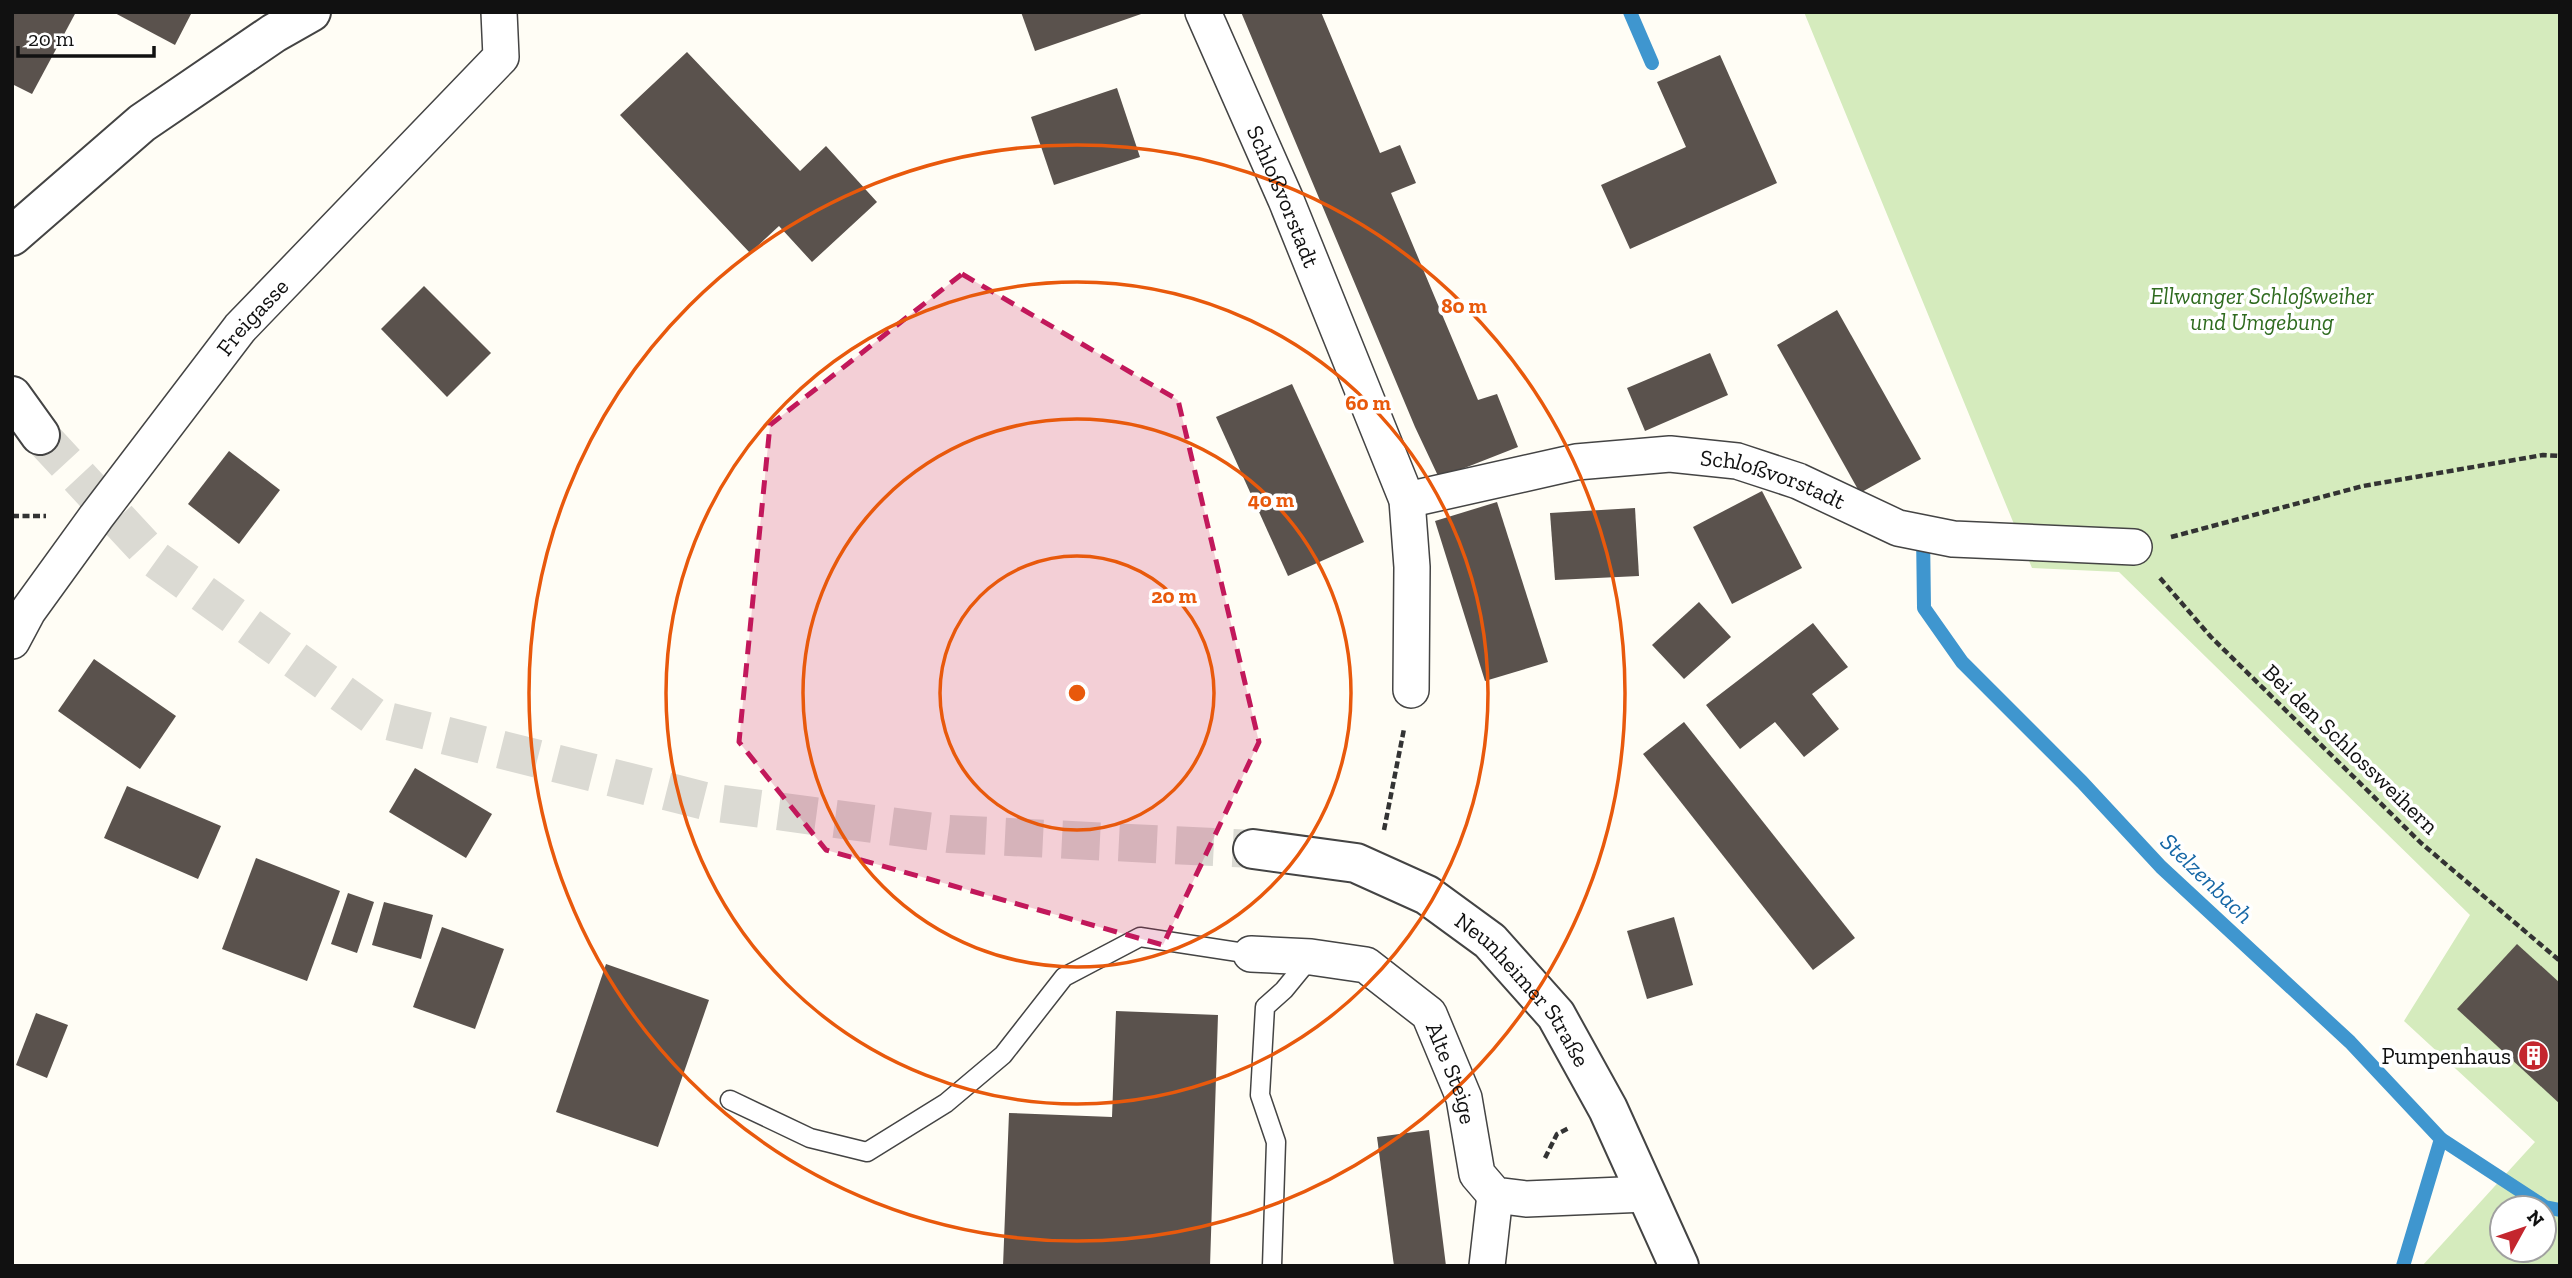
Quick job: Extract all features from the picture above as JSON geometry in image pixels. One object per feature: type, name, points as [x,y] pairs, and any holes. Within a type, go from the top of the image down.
[{"type":"street","points":[[12,236],[142,122],[274,33],[311,12]]},
{"type":"street","name":"Freigasse","points":[[12,641],[28,611],[88,528],[240,328],[501,57],[499,12]]},
{"type":"street","name":"Schloßvorstadt","points":[[1203,12],[1286,200],[1408,500],[1412,568],[1411,690]]},
{"type":"street","points":[[12,396],[40,435]]},
{"type":"street","name":"Schloßvorstadt","points":[[1408,500],[1576,462],[1670,454],[1737,461],[1798,481],[1898,528],[1953,539],[2134,547]]},
{"type":"street","name":"Neunheimer Straße","points":[[1253,849],[1356,863],[1427,895],[1490,941],[1556,1015],[1608,1109],[1679,1266]]},
{"type":"street","name":"Alte Steige","points":[[1251,954],[1311,957],[1366,965],[1429,1014],[1464,1098],[1477,1174],[1510,1197]]},
{"type":"street","points":[[1487,1266],[1510,1197],[1646,1194]]},
{"type":"lane","points":[[730,1100],[810,1138],[867,1152],[946,1103],[1003,1055],[1065,977],[1140,937],[1251,954]]},
{"type":"lane","points":[[1272,1266],[1276,1142],[1260,1096],[1265,1007],[1284,990],[1311,957]]},
{"type":"path","points":[[2134,547],[2363,486],[2543,455],[2560,456]]},
{"type":"path","name":"Bei den Schlossweihern","points":[[2134,547],[2211,637],[2421,843],[2560,961]]},
{"type":"path","points":[[1356,863],[1385,828],[1411,690]]},
{"type":"path","points":[[1510,1197],[1556,1133],[1608,1109]]},
{"type":"highlighted area","points":[[962,274],[1178,400],[1259,742],[1163,945],[826,850],[739,742],[770,425]]},
{"type":"green space","name":"Ellwanger Schloßweiher und Umgebung","points":[[1804,12],[2560,12],[2560,1266],[2422,1266],[2535,1142],[2404,1021],[2470,915],[2119,572],[2032,568]]},
{"type":"building","points":[[12,12],[76,12],[32,94],[12,84]]},
{"type":"building","points":[[113,12],[192,12],[175,45]]},
{"type":"building","points":[[1021,12],[1144,12],[1144,13],[1035,51]]},
{"type":"building","points":[[1241,12],[1321,12],[1380,153],[1400,145],[1416,183],[1391,193],[1478,400],[1497,394],[1518,447],[1439,478],[1415,427]]},
{"type":"building","points":[[687,52],[800,171],[826,146],[877,202],[812,262],[779,226],[750,253],[620,115]]},
{"type":"building","points":[[1720,55],[1777,183],[1630,249],[1601,185],[1686,147],[1657,82]]},
{"type":"building","points":[[1117,88],[1140,157],[1054,185],[1031,117]]},
{"type":"building","points":[[424,286],[491,353],[447,397],[381,329]]},
{"type":"building","points":[[1837,310],[1921,459],[1860,493],[1777,345]]},
{"type":"building","points":[[1710,353],[1728,395],[1645,431],[1627,388]]},
{"type":"building","points":[[1292,384],[1364,542],[1288,576],[1216,417]]},
{"type":"building","points":[[229,451],[280,490],[239,544],[188,504]]},
{"type":"building","points":[[1762,491],[1802,568],[1732,604],[1693,527]]},
{"type":"building","points":[[1497,502],[1548,662],[1485,681],[1435,521]]},
{"type":"building","points":[[1635,508],[1639,576],[1555,580],[1550,513]]},
{"type":"building","points":[[1699,602],[1731,637],[1684,679],[1652,645]]},
{"type":"building","points":[[1813,623],[1848,667],[1812,694],[1839,729],[1804,757],[1775,722],[1740,749],[1706,705]]},
{"type":"building","points":[[94,659],[176,716],[140,769],[58,711]]},
{"type":"building","points":[[1684,722],[1855,938],[1813,970],[1643,754]]},
{"type":"building","points":[[415,768],[492,814],[466,858],[389,812]]},
{"type":"building","points":[[127,786],[221,826],[198,879],[104,838]]},
{"type":"building","points":[[256,858],[340,891],[307,981],[222,949]]},
{"type":"building","points":[[348,893],[374,902],[357,953],[331,944]]},
{"type":"building","points":[[384,902],[433,915],[421,959],[372,945]]},
{"type":"building","points":[[1674,917],[1693,985],[1647,999],[1627,931]]},
{"type":"building","points":[[442,927],[504,949],[475,1029],[413,1007]]},
{"type":"building","name":"Pumpenhaus","points":[[2517,944],[2560,983],[2560,1104],[2457,1009]]},
{"type":"building","points":[[606,964],[709,1000],[658,1147],[556,1112]]},
{"type":"building","points":[[1116,1011],[1218,1015],[1210,1266],[1003,1266],[1009,1113],[1112,1117]]},
{"type":"building","points":[[36,1013],[68,1025],[47,1078],[16,1065]]},
{"type":"building","points":[[1429,1130],[1446,1266],[1394,1266],[1377,1137]]},
{"type":"waterway","name":"Stelzenbach","points":[[1630,12],[1652,63]]},
{"type":"waterway","name":"Stelzenbach","points":[[1923,532],[1924,608],[1962,662],[2082,782],[2161,867],[2350,1042],[2441,1139],[2403,1266]]},
{"type":"waterway","points":[[2441,1139],[2545,1207],[2560,1210]]},
{"type":"tunnel","points":[[40,435],[155,559],[376,718],[709,802],[949,834],[1253,849]]},
{"type":"place","name":"Pumpenhaus","points":[[2534,1056]]}]
